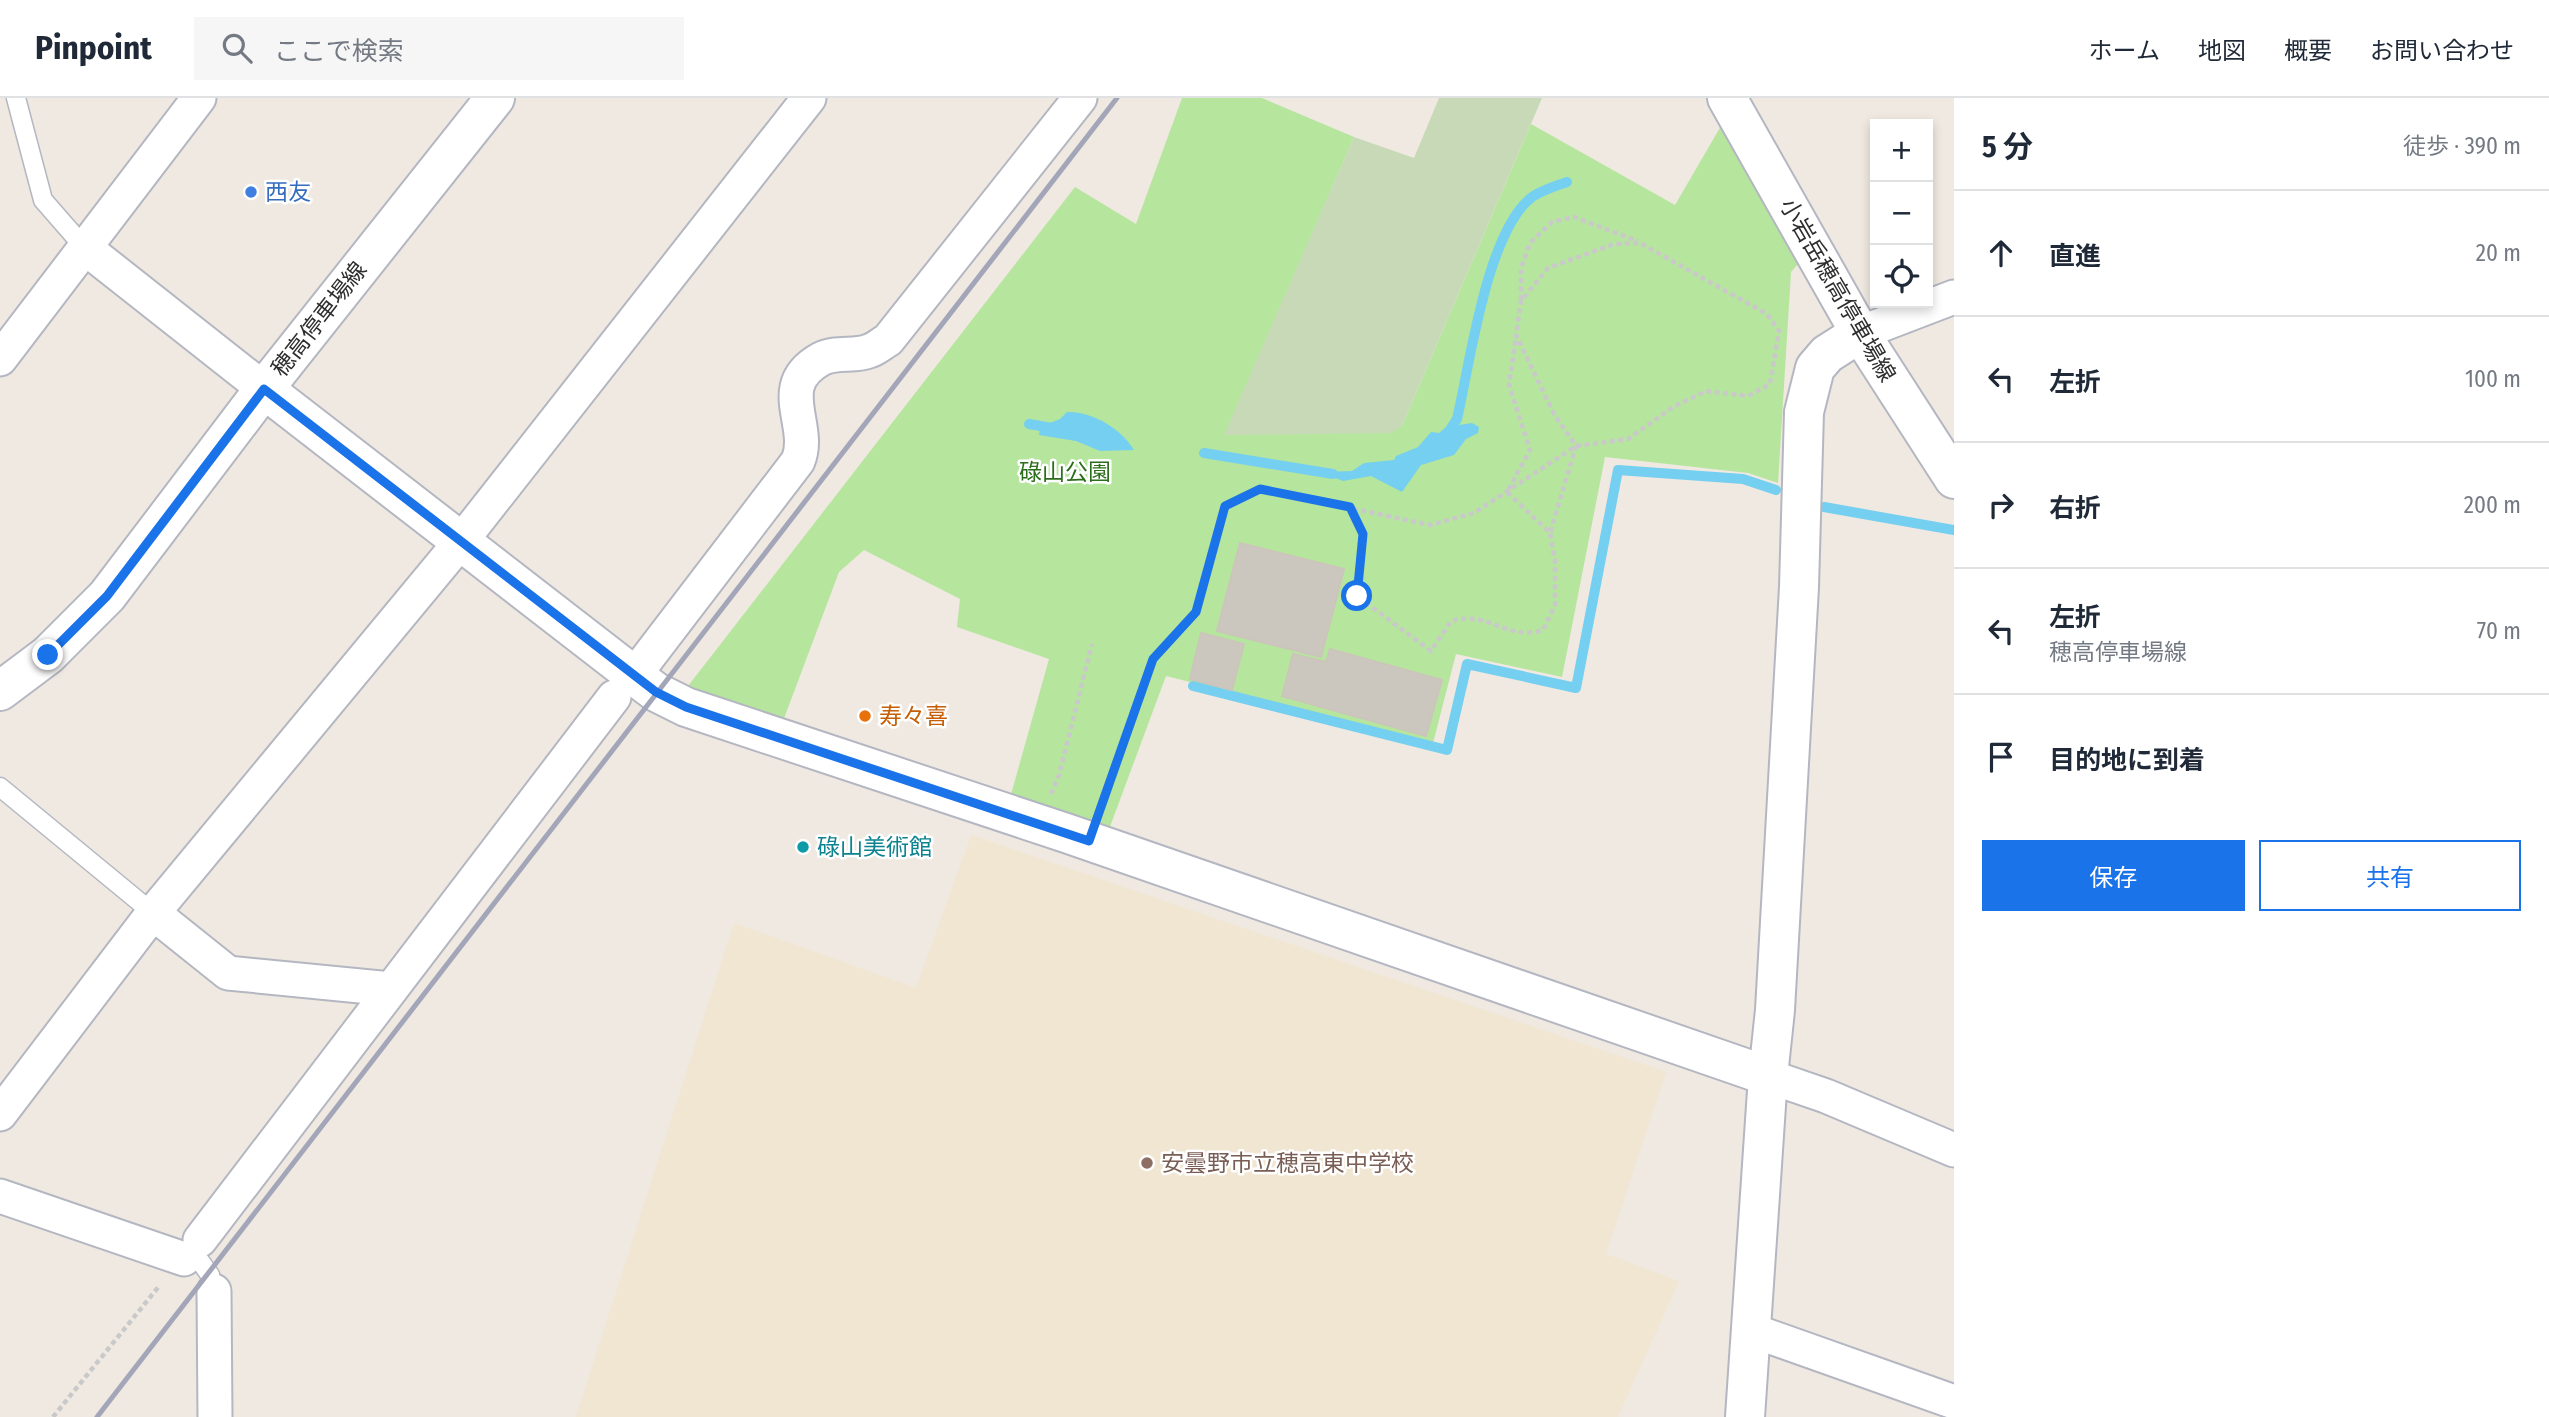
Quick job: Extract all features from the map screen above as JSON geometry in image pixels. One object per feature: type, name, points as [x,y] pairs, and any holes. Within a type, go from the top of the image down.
[{"type":"street","points":[[0,359],[199,98]]},
{"type":"street","name":"穂高停車場線","points":[[0,691],[48,655],[107,596],[264,389],[495,98]]},
{"type":"street","points":[[0,1114],[153,913],[461,540],[809,98]]},
{"type":"street","points":[[646,660],[798,461],[804,448],[795,405],[797,386],[804,371],[822,359],[868,352],[888,340],[1080,98]]},
{"type":"street","name":"小岩岳穂高停車場線","points":[[1727,98],[1860,333],[1951,471]]},
{"type":"street","points":[[84,247],[640,680],[686,707],[1089,841],[1826,1096],[1954,1150]]},
{"type":"street","points":[[1745,1417],[1768,1076],[1776,996],[1799,587],[1804,412],[1815,368],[1827,354],[1860,333],[1954,297]]},
{"type":"street","points":[[0,1196],[183,1259],[614,696]]},
{"type":"street","points":[[153,913],[228,972],[391,989]]},
{"type":"street","points":[[214,1291],[215,1417]]},
{"type":"street","points":[[1751,1330],[1954,1402]]},
{"type":"lane","points":[[16,98],[43,200],[84,247]]},
{"type":"lane","points":[[0,787],[153,913]]},
{"type":"lane","points":[[183,1259],[200,1261],[210,1275],[214,1291]]},
{"type":"path","points":[[1089,841],[1153,659],[1196,612],[1225,506],[1260,489],[1430,525],[1474,513],[1507,492],[1576,446],[1628,439],[1673,407],[1706,391],[1748,396],[1770,384],[1779,331],[1767,314],[1640,243],[1574,217],[1552,222],[1530,243],[1521,268],[1521,301],[1509,385],[1530,450],[1507,492]]},
{"type":"path","points":[[1521,301],[1548,268],[1614,244],[1640,243]]},
{"type":"path","points":[[1516,335],[1554,414],[1576,446]]},
{"type":"path","points":[[1350,507],[1363,534],[1357,596],[1431,650],[1451,621],[1470,616],[1525,635],[1542,630],[1555,605],[1555,560],[1550,533],[1576,446]]},
{"type":"path","points":[[1507,492],[1550,533]]},
{"type":"path","points":[[1039,824],[1059,775],[1092,644]]},
{"type":"path","points":[[53,1417],[183,1259]]},
{"type":"shaded area","name":"安曇野市立穂高東中学校","points":[[971,835],[1666,1072],[1606,1254],[1679,1281],[1618,1417],[576,1417],[734,923],[916,988]]},
{"type":"green space","name":"碌山公園","points":[[1182,98],[1262,98],[1354,137],[1225,435],[1402,426],[1531,124],[1675,205],[1721,126],[1798,264],[1791,272],[1778,483],[1748,473],[1605,457],[1562,677],[1456,654],[1433,743],[1166,676],[1108,832],[1010,798],[1049,659],[957,627],[960,599],[864,550],[839,572],[783,721],[685,690],[1075,187],[1136,224]]},
{"type":"green space","points":[[1439,98],[1542,98],[1402,426],[1391,433],[1224,435],[1354,137],[1414,158]]},
{"type":"water","points":[[1067,412],[1086,414],[1105,422],[1134,450],[1100,451],[1076,441],[1039,435],[1040,427],[1060,419]]},
{"type":"water","points":[[1472,423],[1479,427],[1478,433],[1466,439],[1454,455],[1421,465],[1402,492],[1371,476],[1343,481],[1320,472],[1352,471],[1364,463],[1394,460],[1396,456],[1418,447],[1431,432],[1439,433],[1446,427]]},
{"type":"building","points":[[1240,543],[1344,569],[1321,657],[1217,631]]},
{"type":"building","points":[[1201,633],[1244,644],[1232,690],[1190,679]]},
{"type":"building","points":[[1330,649],[1442,680],[1426,736],[1282,696],[1293,654],[1326,662]]},
{"type":"waterway","points":[[1446,436],[1457,419],[1482,300],[1503,238],[1516,214],[1532,197],[1567,182]]},
{"type":"waterway","points":[[1029,424],[1052,428]]},
{"type":"waterway","points":[[1204,453],[1333,474]]},
{"type":"waterway","points":[[1193,686],[1447,750],[1467,664],[1576,688],[1618,470],[1743,479],[1776,490]]},
{"type":"waterway","points":[[1824,507],[1954,530]]},
{"type":"railway","points":[[97,1417],[1117,98]]},
{"type":"place","name":"西友","points":[[251,192]]},
{"type":"place","name":"寿々喜","points":[[865,716]]},
{"type":"place","name":"碌山美術館","points":[[803,847]]},
{"type":"place","name":"安曇野市立穂高東中学校","points":[[1147,1163]]},
{"type":"route","points":[[48,655],[107,596],[264,389],[656,692],[686,707],[856,761],[1089,841],[1153,659],[1196,612],[1225,506],[1260,489],[1350,507],[1363,534],[1357,596]]}]
